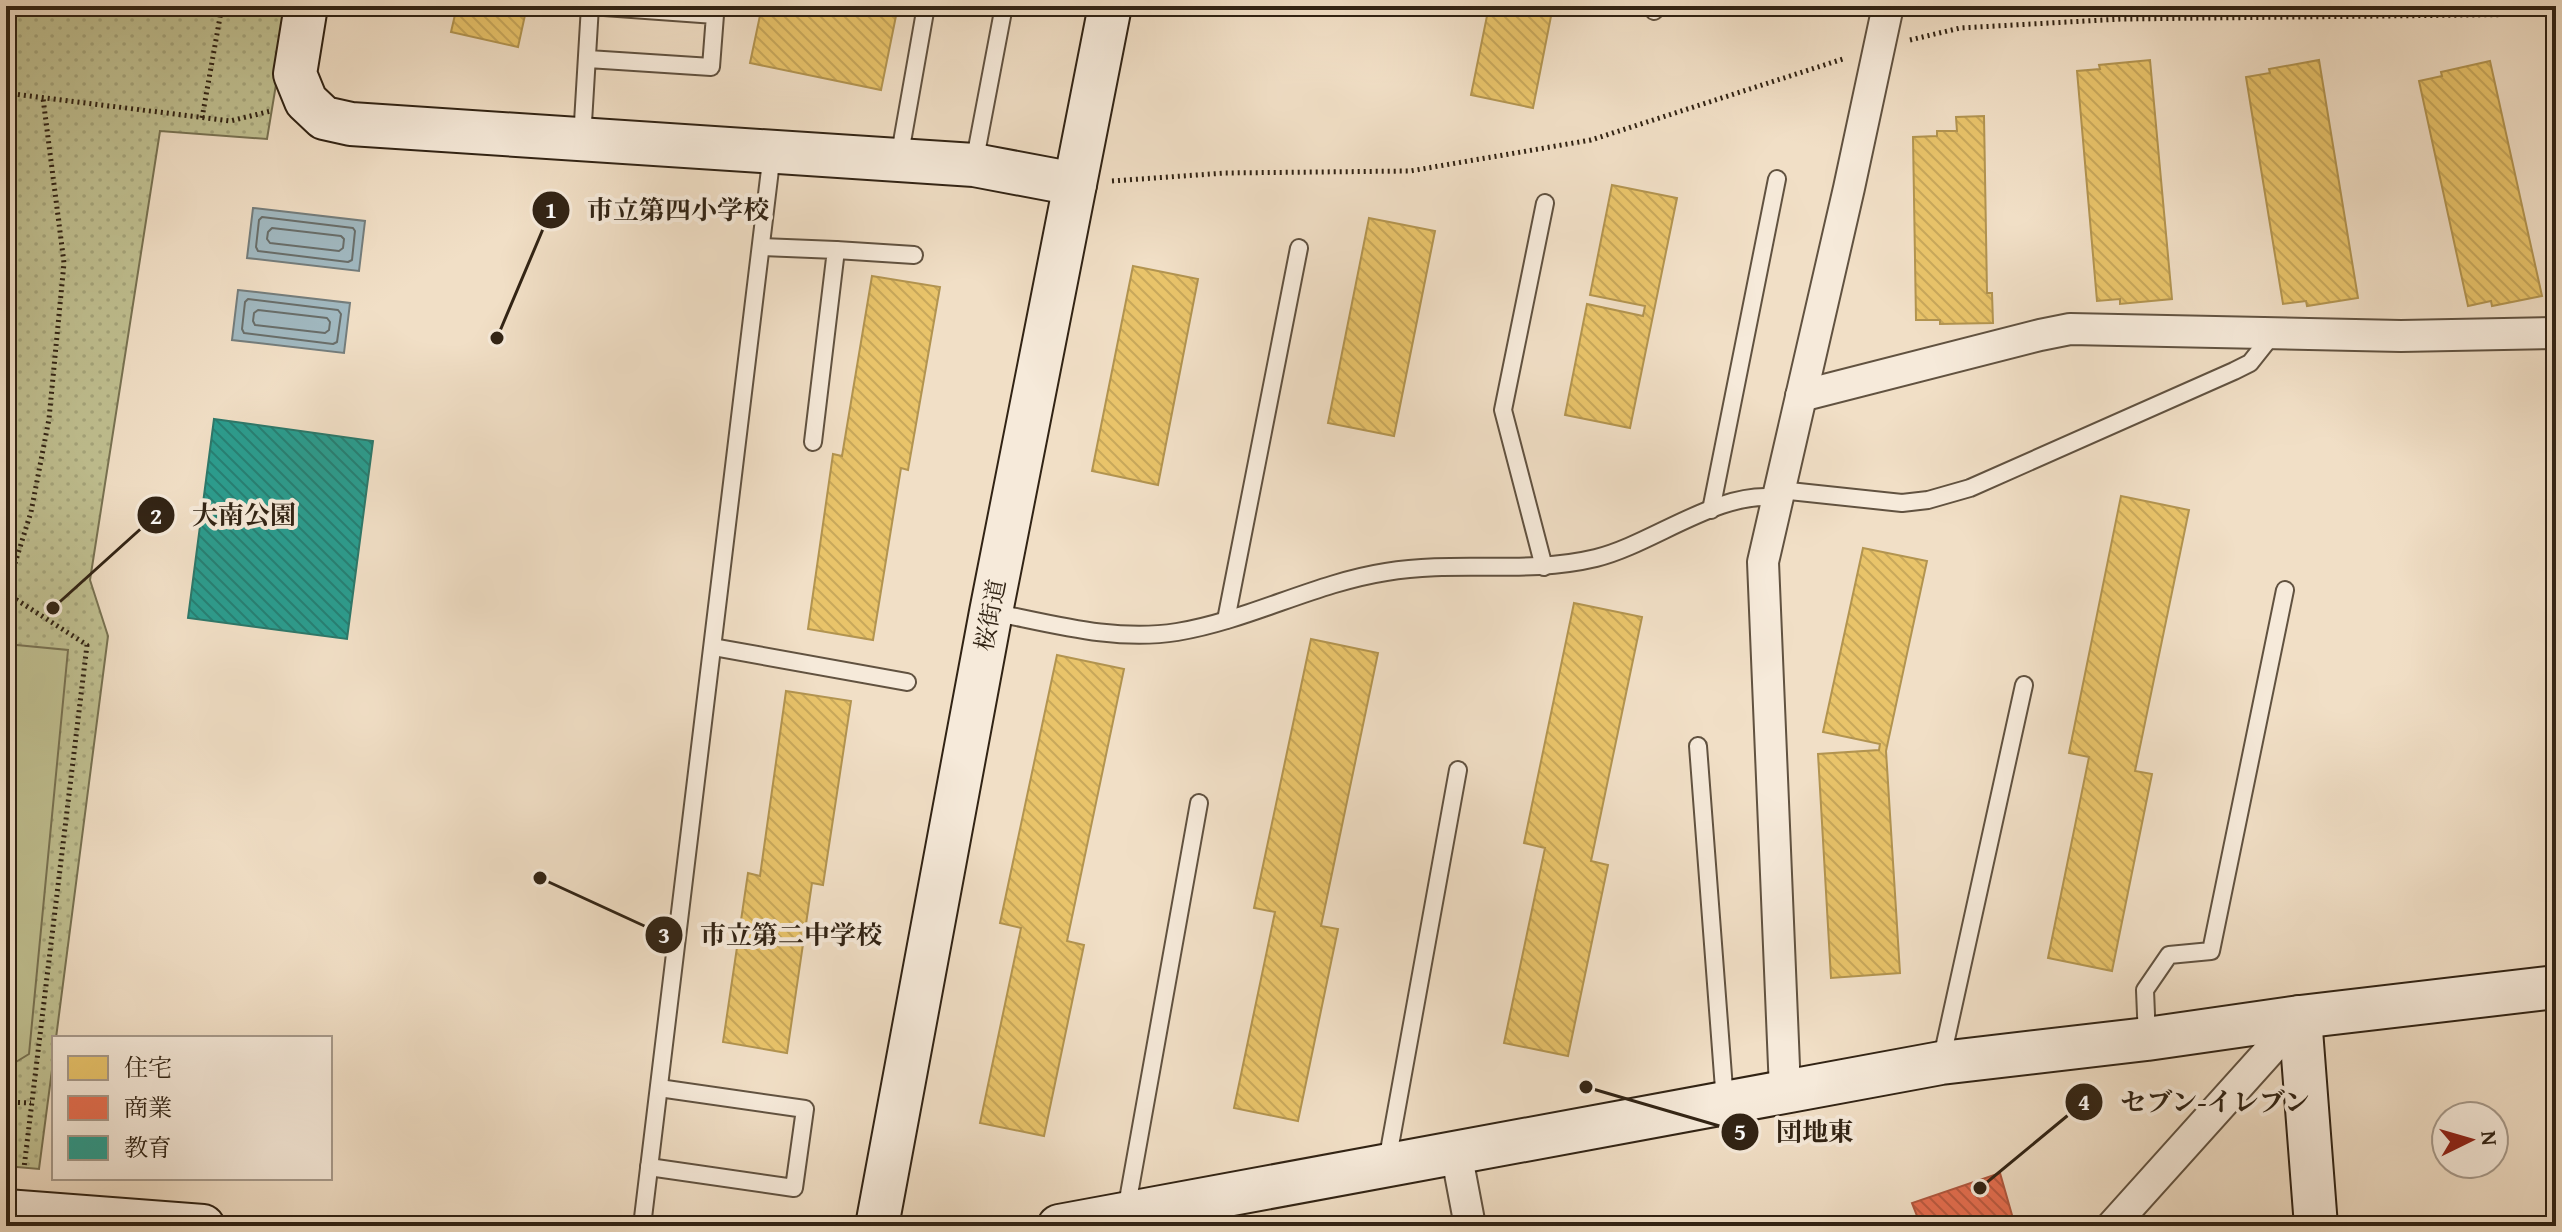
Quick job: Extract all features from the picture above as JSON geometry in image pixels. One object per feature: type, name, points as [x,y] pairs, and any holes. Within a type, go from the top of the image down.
[{"type":"street","points":[[306,6],[295,74],[306,101],[324,118],[351,124],[974,165],[1075,184]]},
{"type":"street","name":"桜街道","points":[[877,1226],[991,612],[1110,6]]},
{"type":"street","points":[[1785,1090],[1763,562],[1888,6]]},
{"type":"street","points":[[1801,396],[2070,329],[2401,336],[2556,333]]},
{"type":"street","points":[[1059,1226],[1941,1063],[2556,987]]},
{"type":"street","points":[[2112,1226],[2300,1017]]},
{"type":"street","points":[[2300,1017],[2316,1226]]},
{"type":"street","points":[[1456,1152],[1470,1226]]},
{"type":"street","points":[[6,1211],[203,1226]]},
{"type":"lane","points":[[582,139],[590,6],[715,15],[711,67],[588,59]]},
{"type":"lane","points":[[899,160],[926,6]]},
{"type":"lane","points":[[974,165],[1004,6]]},
{"type":"lane","points":[[642,1226],[773,151]]},
{"type":"lane","points":[[1711,510],[1777,179]]},
{"type":"lane","points":[[1544,567],[1503,410],[1545,203]]},
{"type":"lane","points":[[761,247],[914,255]]},
{"type":"lane","points":[[1226,620],[1299,248]]},
{"type":"lane","points":[[813,442],[836,250]]},
{"type":"lane","points":[[991,612],[1117,635],[1178,632],[1382,572],[1442,566],[1504,569],[1572,564],[1628,548],[1711,510],[1752,496],[1779,494],[1902,503],[1928,500],[1970,488],[2234,371],[2250,363],[2273,334]]},
{"type":"lane","points":[[2147,1039],[2145,990],[2169,955],[2211,951],[2285,590]]},
{"type":"lane","points":[[713,647],[907,682]]},
{"type":"lane","points":[[1941,1063],[2024,685]]},
{"type":"lane","points":[[1698,746],[1725,1102]]},
{"type":"lane","points":[[1387,1165],[1458,770]]},
{"type":"lane","points":[[1126,1214],[1199,803]]},
{"type":"lane","points":[[649,1167],[794,1188],[805,1109],[659,1088]]},
{"type":"path","points":[[202,118],[222,6]]},
{"type":"path","points":[[1075,184],[1225,173],[1410,171],[1591,140],[1879,47],[1960,28],[2122,19],[2556,14]]},
{"type":"path","points":[[6,93],[230,121],[272,111]]},
{"type":"path","points":[[24,1168],[87,645],[6,592],[31,512],[49,419],[64,263],[43,98]]},
{"type":"path","points":[[6,1102],[31,1103]]},
{"type":"green space","points":[[6,6],[289,6],[267,139],[160,131],[90,580],[108,636],[56,1036],[52,1036],[52,1070],[39,1169],[6,1166]]},
{"type":"green space","points":[[6,644],[68,650],[29,1054],[6,1068]]},
{"type":"water","points":[[253,208],[365,221],[359,271],[247,258]]},
{"type":"water","points":[[238,290],[350,303],[344,353],[232,340]]},
{"type":"building: 住宅","points":[[457,6],[527,6],[518,47],[451,32]]},
{"type":"building: 住宅","points":[[762,6],[898,6],[881,90],[750,63]]},
{"type":"building: 住宅","points":[[1489,6],[1553,6],[1533,108],[1471,95]]},
{"type":"building: 住宅","points":[[2150,60],[2172,299],[2120,304],[2120,299],[2097,301],[2077,71],[2100,69],[2099,65]]},
{"type":"building: 住宅","points":[[2319,60],[2358,298],[2307,306],[2306,301],[2283,304],[2246,77],[2270,73],[2269,69]]},
{"type":"building: 住宅","points":[[2490,61],[2542,296],[2492,306],[2491,301],[2468,306],[2419,81],[2442,76],[2441,72]]},
{"type":"building: 住宅","points":[[1984,116],[1987,293],[1992,293],[1993,323],[1940,324],[1940,320],[1916,320],[1913,137],[1937,136],[1937,131],[1957,131],[1956,117]]},
{"type":"building: 住宅","points":[[1612,185],[1677,198],[1630,428],[1565,415],[1587,304],[1643,316],[1645,306],[1590,295]]},
{"type":"building: 住宅","points":[[1369,218],[1435,231],[1394,436],[1328,423]]},
{"type":"building: 住宅","points":[[1133,266],[1198,279],[1158,485],[1092,471]]},
{"type":"building: 住宅","points":[[872,276],[940,287],[908,470],[901,468],[873,640],[808,629],[833,454],[842,456]]},
{"type":"building: 住宅","points":[[2121,496],[2189,510],[2135,771],[2152,774],[2112,971],[2048,958],[2089,757],[2069,753]]},
{"type":"building: 住宅","points":[[1863,548],[1927,561],[1886,751],[1900,973],[1831,978],[1818,754],[1879,750],[1880,744],[1823,732]]},
{"type":"building: 住宅","points":[[1574,603],[1642,617],[1591,861],[1608,865],[1568,1056],[1504,1043],[1545,848],[1524,843]]},
{"type":"building: 住宅","points":[[1311,639],[1378,653],[1321,926],[1338,929],[1298,1121],[1234,1108],[1275,912],[1254,908]]},
{"type":"building: 住宅","points":[[1057,655],[1124,669],[1067,941],[1084,945],[1044,1136],[980,1123],[1021,928],[1000,923]]},
{"type":"building: 住宅","points":[[786,691],[851,701],[823,885],[812,883],[787,1053],[723,1042],[748,873],[760,876]]},
{"type":"building: 商業","points":[[2000,1173],[2014,1222],[1999,1226],[1921,1226],[1912,1203]]},
{"type":"building: 教育","points":[[214,419],[373,441],[347,639],[188,618]]},
{"type":"place","name":"市立第四小学校","points":[[497,338]]},
{"type":"place","name":"大南公園","points":[[53,608]]},
{"type":"place","name":"市立第二中学校","points":[[540,878]]},
{"type":"place","name":"団地東","points":[[1586,1087]]},
{"type":"place","name":"セブン-イレブン","points":[[1980,1188]]}]
